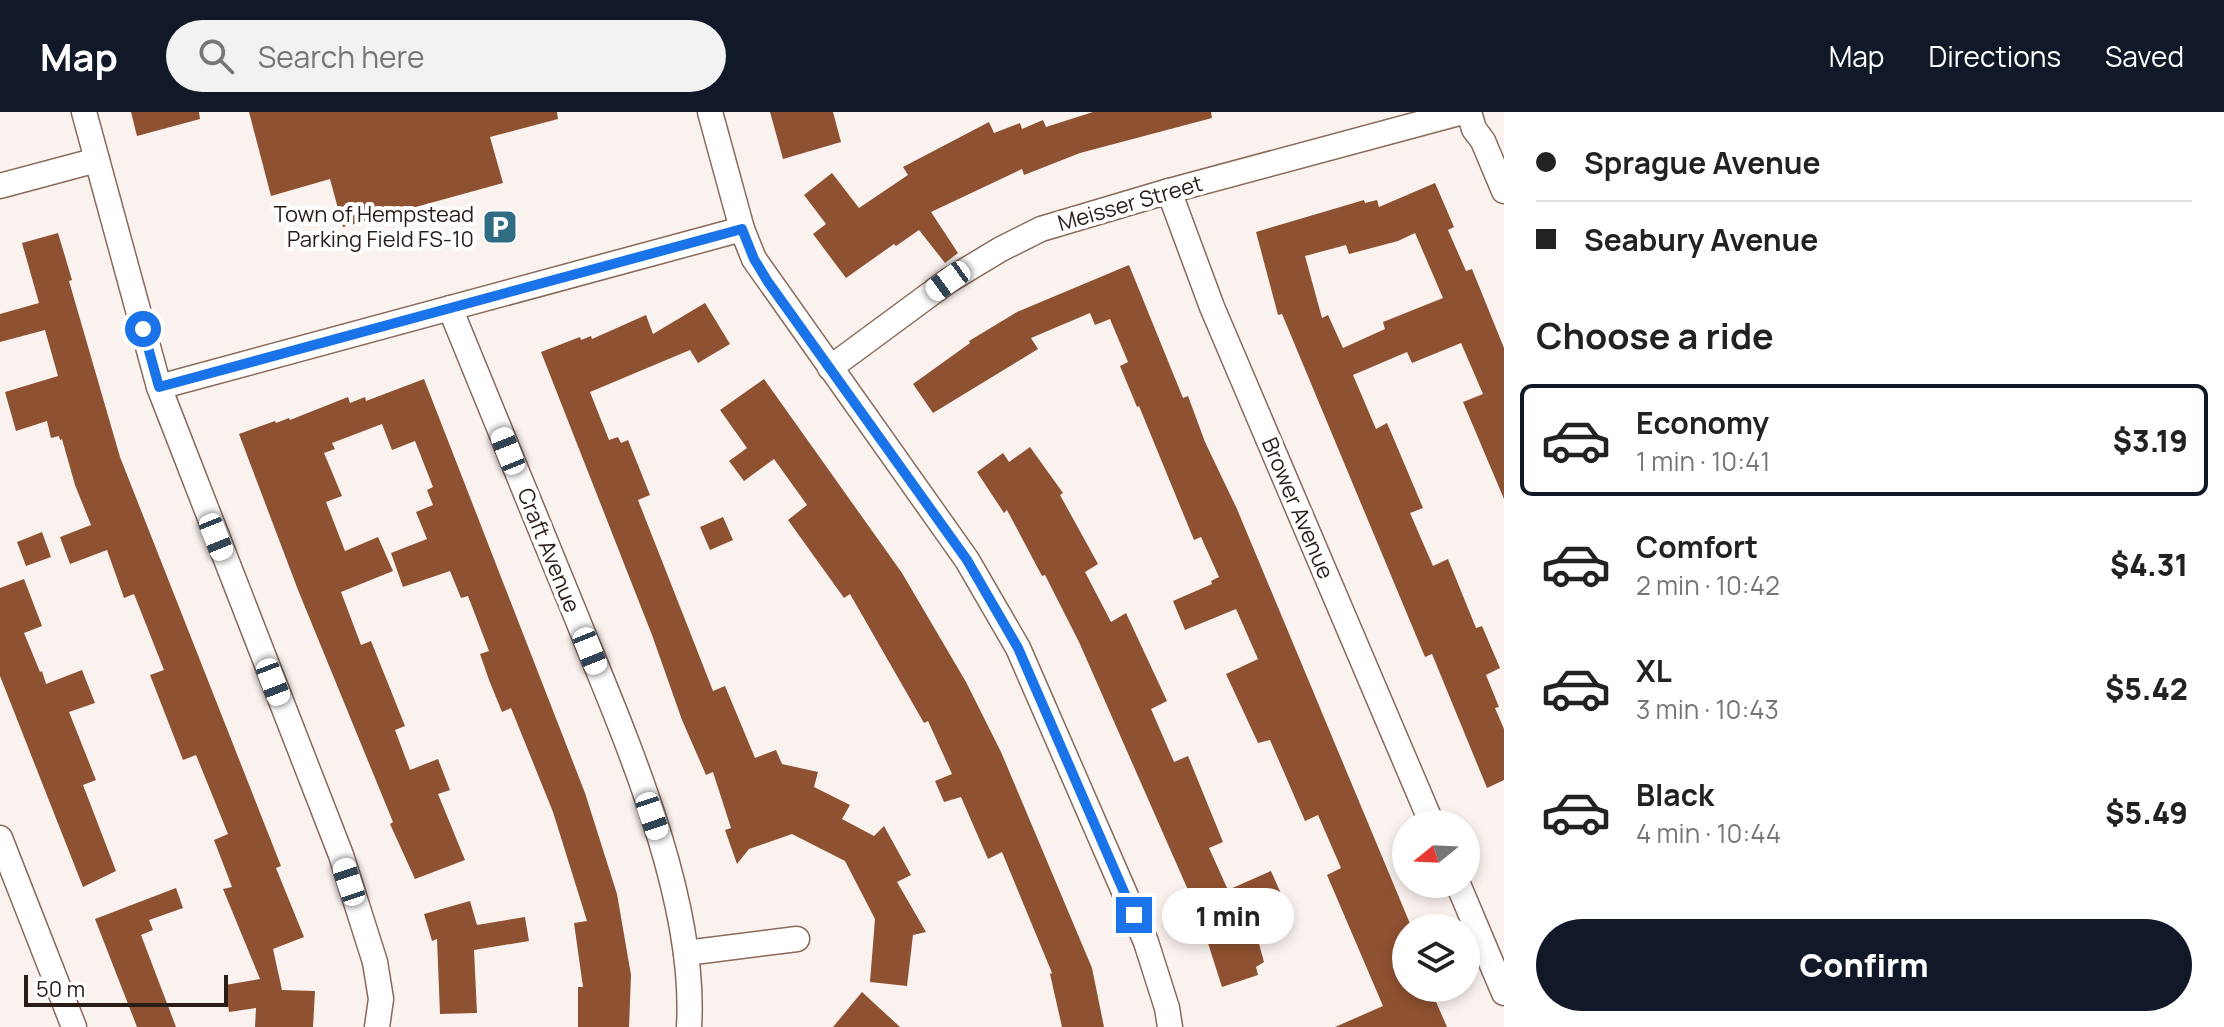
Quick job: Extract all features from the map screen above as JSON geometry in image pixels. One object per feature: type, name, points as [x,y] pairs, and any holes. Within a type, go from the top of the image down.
[{"type":"street","points":[[84,112],[159,387],[341,855],[375,962],[381,999],[377,1027]]},
{"type":"street","points":[[710,112],[742,229],[754,259],[967,560],[1018,648],[1146,942],[1170,1027]]},
{"type":"street","name":"Meisser Street","points":[[830,368],[948,281],[1041,229],[1169,191],[1463,112]]},
{"type":"street","points":[[1469,112],[1504,191]]},
{"type":"street","points":[[0,186],[97,160]]},
{"type":"street","name":"Brower Avenue","points":[[1169,191],[1212,307],[1426,810]]},
{"type":"street","points":[[159,387],[742,229]]},
{"type":"street","name":"Craft Avenue","points":[[450,308],[644,791],[670,877],[686,953],[689,1027]]},
{"type":"street","points":[[0,838],[74,1027]]},
{"type":"street","points":[[1464,898],[1504,993]]},
{"type":"street","points":[[686,953],[797,939]]},
{"type":"building","points":[[131,112],[199,112],[200,119],[137,136]]},
{"type":"building","points":[[249,112],[557,112],[558,119],[490,137],[503,183],[343,227],[330,179],[271,196]]},
{"type":"building","points":[[770,112],[833,112],[841,142],[783,159]]},
{"type":"building","points":[[1093,112],[1211,112],[1212,118],[1080,153],[1024,175],[1022,169],[931,212],[958,253],[945,263],[919,230],[846,278],[813,234],[826,224],[804,195],[832,173],[859,208],[908,175],[903,167],[989,122],[994,133],[1020,123],[1022,129],[1043,120],[1046,127]]},
{"type":"building","points":[[1435,183],[1454,227],[1448,230],[1466,271],[1472,269],[1504,348],[1504,499],[1463,402],[1483,394],[1461,343],[1412,363],[1407,352],[1353,375],[1376,429],[1387,423],[1423,508],[1410,513],[1433,566],[1448,559],[1476,628],[1482,626],[1500,668],[1486,675],[1504,729],[1504,780],[1487,788],[1432,654],[1425,657],[1282,314],[1278,315],[1256,232],[1364,200],[1365,203],[1377,200],[1379,207]],"holes":[[[1415,233],[1443,298],[1383,322],[1385,329],[1343,348],[1328,315],[1322,318],[1305,256],[1346,245],[1349,254],[1398,241]]]},
{"type":"building","points":[[58,233],[120,457],[281,866],[276,868],[304,937],[273,949],[282,990],[315,991],[313,1027],[255,1027],[256,1008],[229,1012],[225,985],[260,979],[223,889],[232,887],[214,840],[228,834],[196,755],[183,760],[150,675],[164,670],[134,594],[124,598],[107,550],[70,564],[60,537],[91,525],[62,439],[59,436],[51,438],[47,421],[16,431],[5,392],[58,376],[45,330],[0,342],[0,314],[39,303],[22,243]]},
{"type":"building","points":[[1129,265],[1183,398],[1188,396],[1205,442],[1237,509],[1392,880],[1392,898],[1399,898],[1406,914],[1392,914],[1392,1002],[1436,1002],[1447,1027],[1335,1027],[1383,1006],[1327,875],[1341,868],[1318,815],[1305,821],[1270,740],[1258,743],[1226,674],[1258,659],[1236,609],[1185,630],[1173,601],[1212,584],[1211,581],[1219,577],[1201,537],[1194,540],[1137,407],[1120,366],[1128,362],[1110,319],[1095,325],[1090,313],[1031,338],[1038,349],[933,413],[913,384],[969,341],[1017,312]]},
{"type":"building","points":[[705,303],[730,344],[698,363],[690,350],[590,392],[609,440],[618,437],[621,443],[628,440],[650,495],[638,500],[713,691],[725,686],[755,758],[776,750],[782,764],[818,772],[814,787],[850,805],[842,819],[874,836],[884,826],[911,875],[897,882],[926,932],[913,935],[907,986],[870,982],[875,919],[845,861],[792,834],[749,849],[737,864],[725,830],[731,828],[713,772],[706,775],[682,720],[541,352],[580,337],[581,340],[591,336],[592,339],[646,315],[653,334]]},
{"type":"building","points":[[424,379],[585,793],[617,894],[631,975],[629,1027],[578,1027],[578,987],[583,987],[574,923],[587,921],[553,812],[511,708],[502,712],[489,680],[480,654],[489,651],[468,596],[461,598],[450,571],[403,587],[391,553],[427,539],[416,512],[433,505],[427,490],[433,487],[415,441],[392,450],[382,424],[332,443],[335,449],[324,453],[342,496],[326,502],[345,551],[378,537],[393,571],[341,592],[361,645],[371,641],[405,726],[395,730],[410,770],[438,759],[450,790],[438,794],[465,860],[415,879],[390,824],[393,822],[298,590],[239,434],[275,421],[290,420],[348,397],[350,403],[365,397],[366,401]]},
{"type":"building","points":[[764,379],[902,573],[966,682],[1001,752],[1092,968],[1104,1027],[1062,1027],[1052,973],[1002,852],[988,859],[961,797],[944,802],[935,781],[952,774],[928,721],[924,723],[850,594],[844,598],[788,520],[807,505],[774,459],[744,481],[729,461],[747,448],[720,410]]},
{"type":"building","points":[[1030,447],[1063,493],[1060,495],[1098,564],[1085,572],[1111,622],[1126,613],[1167,701],[1151,709],[1174,762],[1188,756],[1223,842],[1209,848],[1228,890],[1271,871],[1282,896],[1250,911],[1264,962],[1256,967],[1258,975],[1222,987],[1199,915],[1079,642],[1007,510],[1004,513],[977,472],[1003,453],[1009,462]]},
{"type":"building","points":[[723,517],[733,540],[710,550],[700,527]]},
{"type":"building","points":[[42,532],[51,557],[26,566],[17,542]]},
{"type":"building","points":[[24,579],[42,626],[24,633],[46,684],[82,670],[95,703],[69,712],[96,780],[83,785],[116,871],[83,887],[0,676],[0,588]]},
{"type":"building","points":[[176,888],[183,908],[149,920],[153,930],[141,935],[176,1027],[137,1027],[95,919]]},
{"type":"building","points":[[470,901],[477,925],[525,917],[529,941],[474,950],[477,1013],[440,1014],[437,939],[432,941],[424,914]]},
{"type":"building","points":[[862,992],[900,1027],[833,1027]]},
{"type":"place","name":"Town of Hempstead Parking Field FS-10","points":[[500,227]]},
{"type":"route","points":[[143,329],[159,387],[742,229],[748,247],[768,282],[967,560],[993,604],[1018,648],[1134,915]]}]
